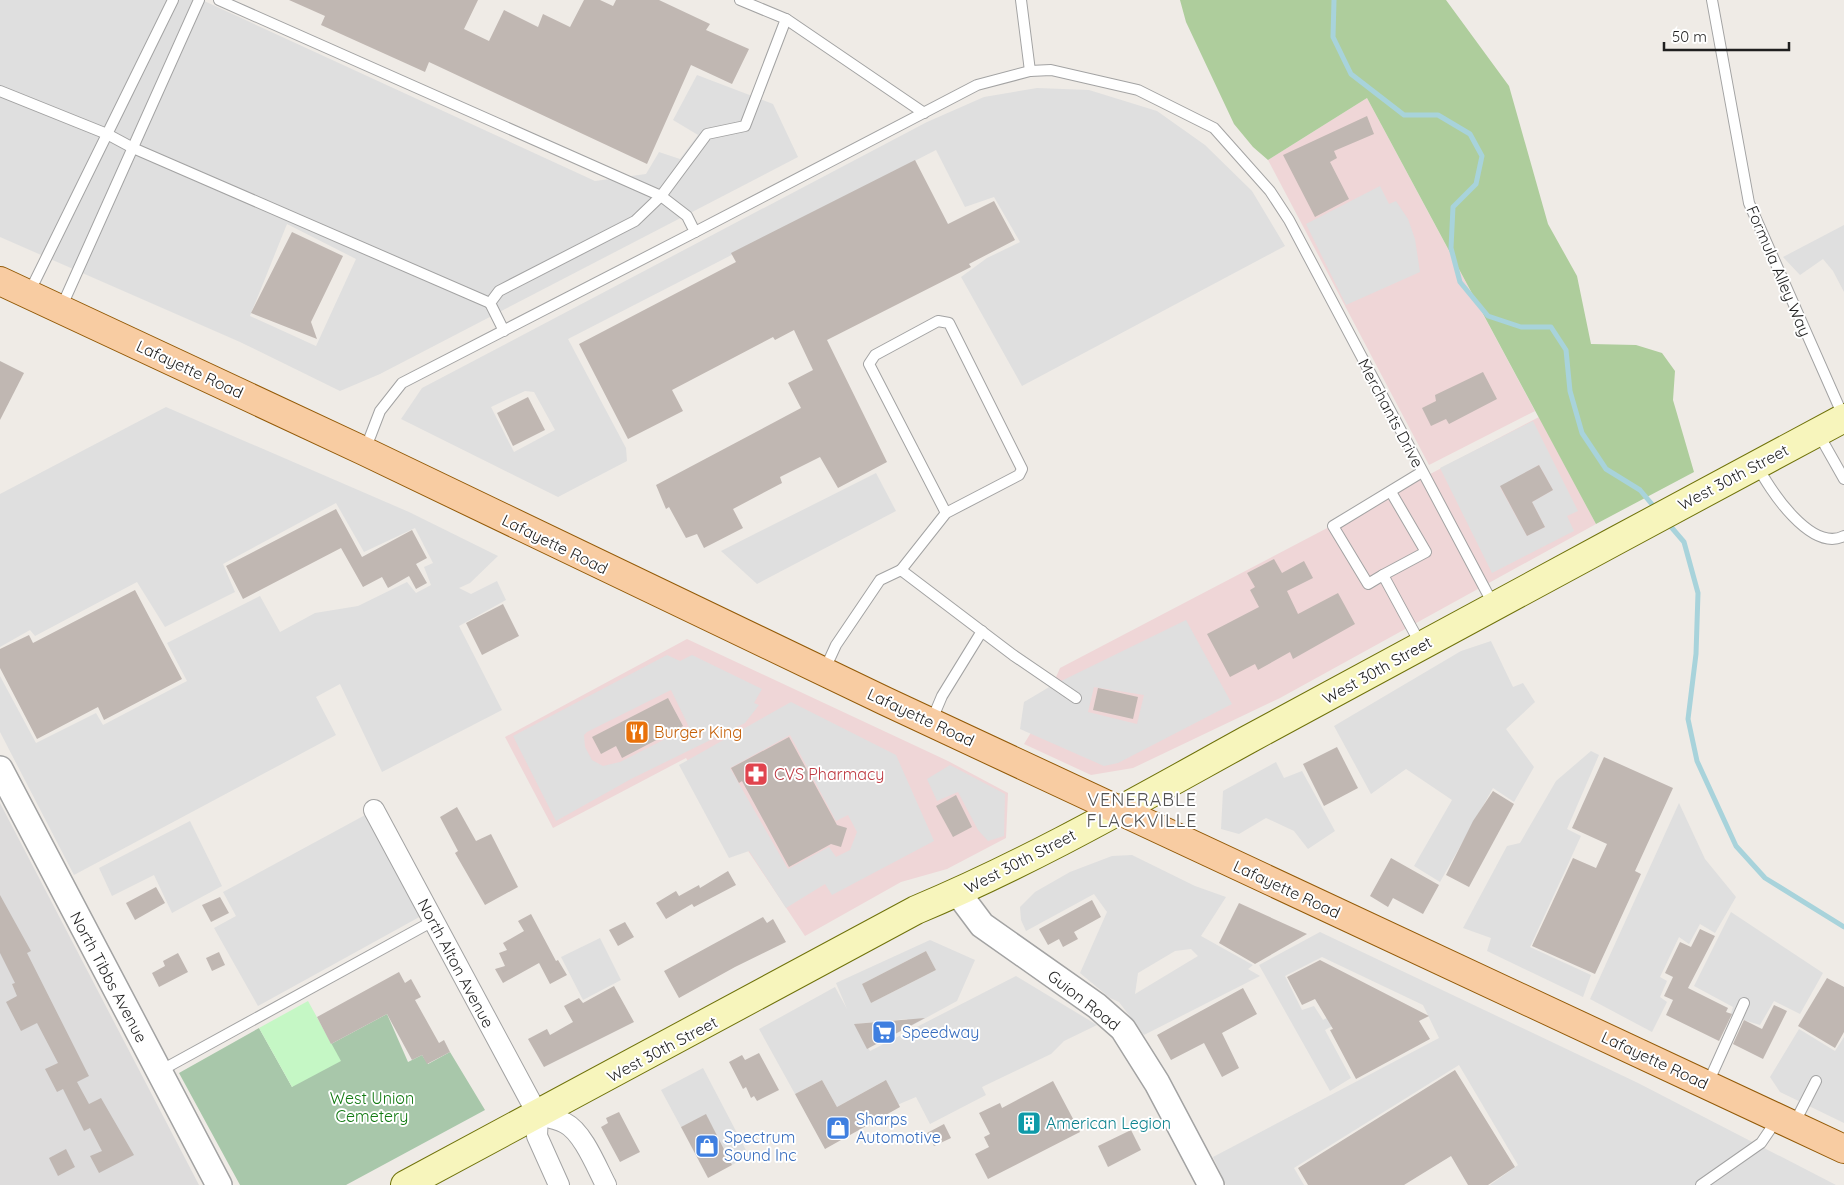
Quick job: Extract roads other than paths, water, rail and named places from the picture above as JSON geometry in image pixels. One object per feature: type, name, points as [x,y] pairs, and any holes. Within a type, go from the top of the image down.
[{"type":"main road","name":"Lafayette Road","points":[[0,281],[364,451],[823,672],[1844,1148]]},
{"type":"main road","name":"West 30th Street","points":[[405,1185],[916,910],[958,893],[1119,810],[1494,605],[1844,418]]},
{"type":"street","name":"North Tibbs Avenue","points":[[0,769],[219,1185]]},
{"type":"street","name":"North Alton Avenue","points":[[374,810],[538,1115],[537,1136],[559,1185]]},
{"type":"street","name":"Guion Road","points":[[958,893],[982,925],[1097,1006],[1123,1028],[1153,1076],[1211,1185]]},
{"type":"street","points":[[538,1115],[565,1122],[573,1128],[581,1138],[606,1185]]},
{"type":"lane","points":[[29,294],[173,0]]},
{"type":"lane","points":[[61,309],[199,0]]},
{"type":"lane","points":[[219,0],[661,196],[686,216],[695,232]]},
{"type":"lane","points":[[740,0],[786,19],[924,112]]},
{"type":"lane","points":[[1020,0],[1030,72]]},
{"type":"lane","name":"Formula Alley Way","points":[[1712,0],[1749,203],[1844,418]]},
{"type":"lane","points":[[490,303],[499,291],[635,221],[661,196],[707,134],[745,126],[786,19]]},
{"type":"lane","name":"Merchants Drive","points":[[364,451],[380,411],[402,383],[977,85],[1030,72],[1051,70],[1138,90],[1214,128],[1270,191],[1289,220],[1494,605]]},
{"type":"lane","points":[[0,91],[107,134],[133,148],[490,303],[504,331]]},
{"type":"lane","points":[[823,672],[836,645],[880,580],[901,570],[946,513],[1019,475],[1022,469],[948,323],[938,321],[874,355],[870,364],[946,513]]},
{"type":"lane","points":[[1817,432],[1844,479]]},
{"type":"lane","points":[[1757,464],[1768,486],[1779,501],[1811,531],[1826,538],[1844,536]]},
{"type":"lane","points":[[1391,492],[1426,552],[1368,584],[1333,526],[1422,472]]},
{"type":"lane","points":[[901,570],[1076,698]]},
{"type":"lane","points":[[1383,576],[1422,646]]},
{"type":"lane","points":[[931,722],[942,696],[982,631]]},
{"type":"lane","points":[[159,1072],[433,921]]},
{"type":"lane","points":[[1707,1084],[1744,1003]]},
{"type":"lane","points":[[1701,1185],[1761,1143],[1786,1121],[1816,1081]]},
{"type":"waterway","points":[[1334,0],[1333,37],[1351,74],[1404,115],[1438,115],[1470,134],[1482,156],[1476,184],[1453,207],[1451,248],[1460,282],[1488,316],[1521,327],[1551,327],[1566,350],[1570,391],[1582,433],[1606,469],[1640,490],[1656,509]]},
{"type":"waterway","points":[[1666,521],[1684,542],[1698,593],[1696,654],[1688,719],[1697,761],[1736,846],[1765,878],[1844,927]]},
{"type":"place","name":"Burger King","points":[[637,732]]},
{"type":"place","name":"CVS Pharmacy","points":[[756,774]]},
{"type":"place","name":"Speedway","points":[[884,1032]]},
{"type":"place","name":"American Legion","points":[[1029,1123]]},
{"type":"place","name":"Sharps Automotive","points":[[838,1128]]},
{"type":"place","name":"Spectrum Sound Inc","points":[[707,1146]]},
{"type":"district","name":"VENERABLE FLACKVILLE","points":[[1142,810]]},
{"type":"park label","name":"West Union Cemetery","points":[[372,1107]]}]
